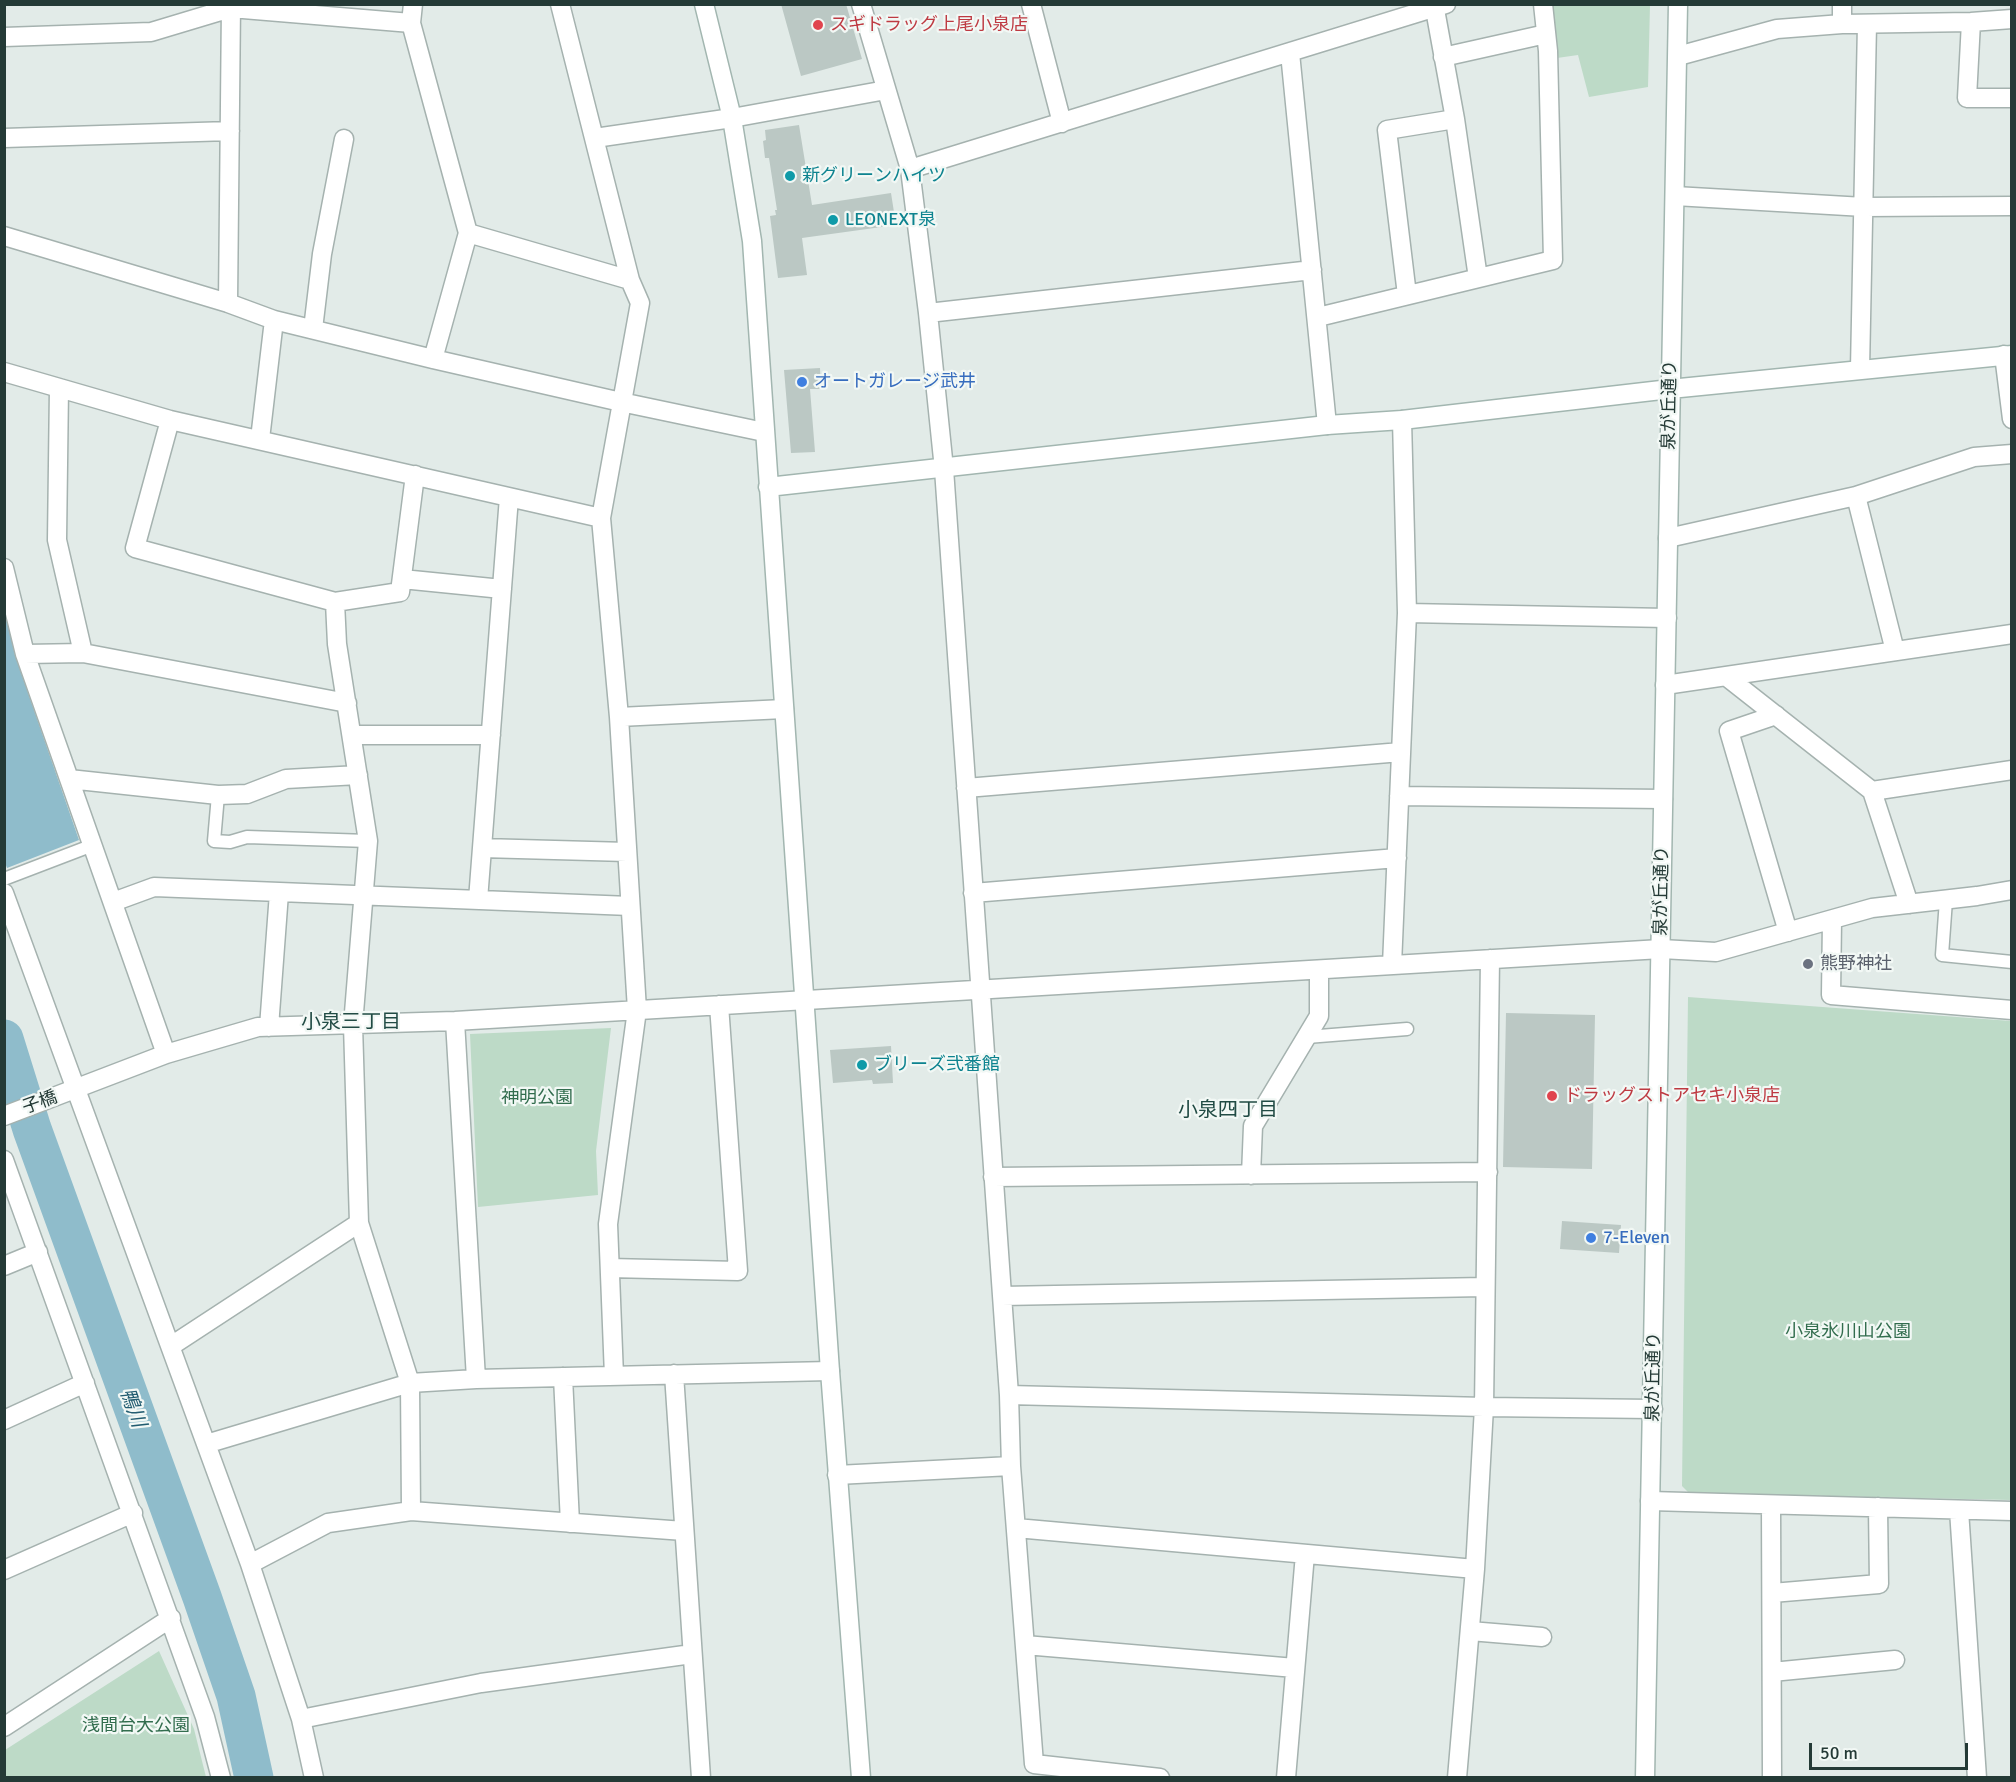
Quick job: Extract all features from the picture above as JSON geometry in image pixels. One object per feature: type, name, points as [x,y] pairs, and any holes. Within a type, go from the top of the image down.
[{"type":"street","points":[[413,4],[411,23],[468,233],[433,359]]},
{"type":"street","points":[[560,4],[630,280],[640,303],[601,518],[619,717],[638,1010],[608,1224],[614,1376]]},
{"type":"street","points":[[704,4],[732,118],[752,241],[803,1001],[861,1778]]},
{"type":"street","points":[[861,4],[910,169],[944,469],[1009,1395],[1011,1466],[1034,1764],[1160,1778]]},
{"type":"street","points":[[1031,4],[1062,123]]},
{"type":"street","points":[[1318,317],[1553,260],[1548,51],[1542,4]]},
{"type":"street","name":"泉が丘通り","points":[[1646,1778],[1678,4]]},
{"type":"street","points":[[1842,4],[1842,24]]},
{"type":"street","points":[[4,38],[151,32],[231,6],[411,23]]},
{"type":"street","points":[[228,303],[231,6]]},
{"type":"street","points":[[910,169],[1438,6],[1443,57],[1455,119],[1478,278]]},
{"type":"street","points":[[1678,56],[1777,29],[1842,24],[2012,19]]},
{"type":"street","points":[[1971,22],[1967,98],[2012,98]]},
{"type":"street","points":[[1860,369],[1867,24]]},
{"type":"street","points":[[1443,57],[1546,34]]},
{"type":"street","points":[[1290,53],[1328,425]]},
{"type":"street","points":[[595,138],[732,118],[886,90]]},
{"type":"street","points":[[1407,296],[1386,130],[1455,119]]},
{"type":"street","points":[[4,138],[230,131]]},
{"type":"street","points":[[313,329],[322,254],[344,139]]},
{"type":"street","points":[[1675,196],[1864,207],[2012,206]]},
{"type":"street","points":[[468,233],[630,280]]},
{"type":"street","points":[[4,236],[228,303],[274,320],[621,402],[764,432]]},
{"type":"street","points":[[928,313],[1312,270]]},
{"type":"street","points":[[260,439],[274,320]]},
{"type":"street","points":[[768,487],[1328,425],[1402,420],[1670,389],[2008,355],[2012,419]]},
{"type":"street","points":[[4,372],[170,420],[601,518]]},
{"type":"street","points":[[59,388],[57,540],[83,653]]},
{"type":"street","points":[[170,420],[135,548],[335,602],[400,592],[415,475]]},
{"type":"street","points":[[1392,965],[1407,613],[1402,420]]},
{"type":"street","points":[[1668,538],[1856,496],[1974,457],[2012,454]]},
{"type":"street","points":[[1856,496],[1895,651]]},
{"type":"street","points":[[478,900],[509,497]]},
{"type":"street","points":[[4,568],[25,654],[166,1054]]},
{"type":"street","points":[[402,579],[502,589]]},
{"type":"street","points":[[335,602],[337,644],[368,841],[353,1025],[359,1223],[410,1383],[411,1511]]},
{"type":"street","points":[[1407,613],[1666,618]]},
{"type":"street","points":[[1665,685],[2012,634]]},
{"type":"street","points":[[25,654],[83,653],[347,703]]},
{"type":"street","points":[[1727,677],[1872,791],[1909,904]]},
{"type":"street","points":[[619,717],[784,709]]},
{"type":"street","points":[[1776,715],[1729,731],[1788,932]]},
{"type":"street","points":[[352,735],[491,735]]},
{"type":"street","points":[[966,788],[1401,752]]},
{"type":"street","points":[[1872,791],[2012,770]]},
{"type":"street","points":[[69,779],[218,795],[247,794],[286,779],[358,775]]},
{"type":"street","points":[[1399,796],[1663,799]]},
{"type":"street","points":[[482,848],[627,852]]},
{"type":"street","points":[[973,893],[1396,858]]},
{"type":"street","points":[[113,902],[154,888],[630,906]]},
{"type":"street","name":"子橋","points":[[4,1116],[166,1054],[258,1027],[455,1021],[1661,949],[1716,952],[1872,908],[2012,890]]},
{"type":"street","points":[[269,1027],[279,892]]},
{"type":"street","points":[[4,893],[250,1564],[301,1719],[314,1778]]},
{"type":"street","points":[[1832,920],[1831,994],[2012,1010]]},
{"type":"street","points":[[1457,1778],[1475,1569],[1484,1407],[1490,959]]},
{"type":"street","points":[[1251,1175],[1253,1126],[1319,1016],[1319,970]]},
{"type":"street","points":[[610,1268],[738,1271],[719,1005]]},
{"type":"street","points":[[455,1021],[476,1379]]},
{"type":"street","points":[[4,1160],[171,1618],[205,1717],[221,1778]]},
{"type":"street","points":[[993,1177],[1488,1172]]},
{"type":"street","points":[[171,1346],[359,1223]]},
{"type":"street","points":[[4,1266],[38,1252]]},
{"type":"street","points":[[1002,1296],[1484,1287]]},
{"type":"street","points":[[206,1444],[410,1383],[476,1379],[830,1371]]},
{"type":"street","points":[[674,1374],[700,1777]]},
{"type":"street","points":[[563,1377],[570,1523]]},
{"type":"street","points":[[4,1420],[85,1383]]},
{"type":"street","points":[[1009,1395],[1653,1409]]},
{"type":"street","points":[[837,1475],[1011,1466]]},
{"type":"street","points":[[1650,1501],[2012,1511]]},
{"type":"street","points":[[1771,1505],[1772,1778]]},
{"type":"street","points":[[1772,1593],[1879,1584],[1878,1507]]},
{"type":"street","points":[[1959,1510],[1977,1778]]},
{"type":"street","points":[[250,1564],[328,1523],[411,1511],[684,1531]]},
{"type":"street","points":[[4,1570],[132,1513]]},
{"type":"street","points":[[1016,1528],[1475,1569]]},
{"type":"street","points":[[1286,1778],[1305,1554]]},
{"type":"street","points":[[4,1727],[171,1618]]},
{"type":"street","points":[[1470,1631],[1542,1636]]},
{"type":"street","points":[[1025,1645],[1295,1668]]},
{"type":"street","points":[[301,1719],[481,1683],[692,1654]]},
{"type":"street","points":[[1772,1672],[1895,1660]]},
{"type":"lane","points":[[218,795],[214,840],[230,842],[247,837],[368,841]]},
{"type":"lane","points":[[4,879],[93,845]]},
{"type":"lane","points":[[1946,900],[1942,955],[2012,962]]},
{"type":"lane","points":[[1307,1037],[1407,1029]]},
{"type":"green space","points":[[1550,5],[1650,5],[1648,87],[1589,97],[1578,55],[1557,58]]},
{"type":"green space","name":"小泉氷川山公園","points":[[1688,997],[2011,1021],[2011,1500],[1689,1493],[1682,1486]]},
{"type":"green space","name":"神明公園","points":[[611,1028],[596,1151],[598,1195],[478,1207],[470,1034]]},
{"type":"green space","name":"浅間台大公園","points":[[159,1651],[194,1729],[206,1777],[5,1777],[5,1750]]},
{"type":"water","points":[[5,611],[15,655],[79,840],[7,868],[4,860]]},
{"type":"building","points":[[781,4],[846,4],[862,59],[801,76]]},
{"type":"building","points":[[799,125],[812,205],[891,193],[896,225],[802,238],[807,275],[778,278],[770,216],[776,215],[775,210],[777,210],[769,158],[765,158],[763,141],[766,140],[765,130]]},
{"type":"building","points":[[820,368],[821,389],[810,389],[815,452],[791,453],[784,370]]},
{"type":"building","points":[[1506,1013],[1595,1015],[1592,1169],[1503,1167]]},
{"type":"building","name":"ブリーズ弐番館","points":[[891,1046],[893,1083],[873,1084],[872,1080],[833,1083],[830,1050]]},
{"type":"building","points":[[1562,1221],[1621,1225],[1619,1253],[1560,1249]]},
{"type":"waterway","name":"鴨川","points":[[4,1039],[32,1129],[236,1696],[254,1778]]},
{"type":"place","name":"スギドラッグ上尾小泉店","points":[[818,25]]},
{"type":"place","name":"新グリーンハイツ","points":[[790,176]]},
{"type":"place","name":"LEONEXT泉","points":[[833,220]]},
{"type":"place","name":"オートガレージ武井","points":[[802,382]]},
{"type":"place","name":"熊野神社","points":[[1808,964]]},
{"type":"place","name":"ブリーズ弐番館","points":[[862,1065]]},
{"type":"place","name":"ドラッグストアセキ小泉店","points":[[1552,1096]]},
{"type":"place","name":"7-Eleven","points":[[1591,1238]]},
{"type":"district","name":"小泉三丁目","points":[[351,1023]]},
{"type":"district","name":"小泉四丁目","points":[[1228,1111]]}]
